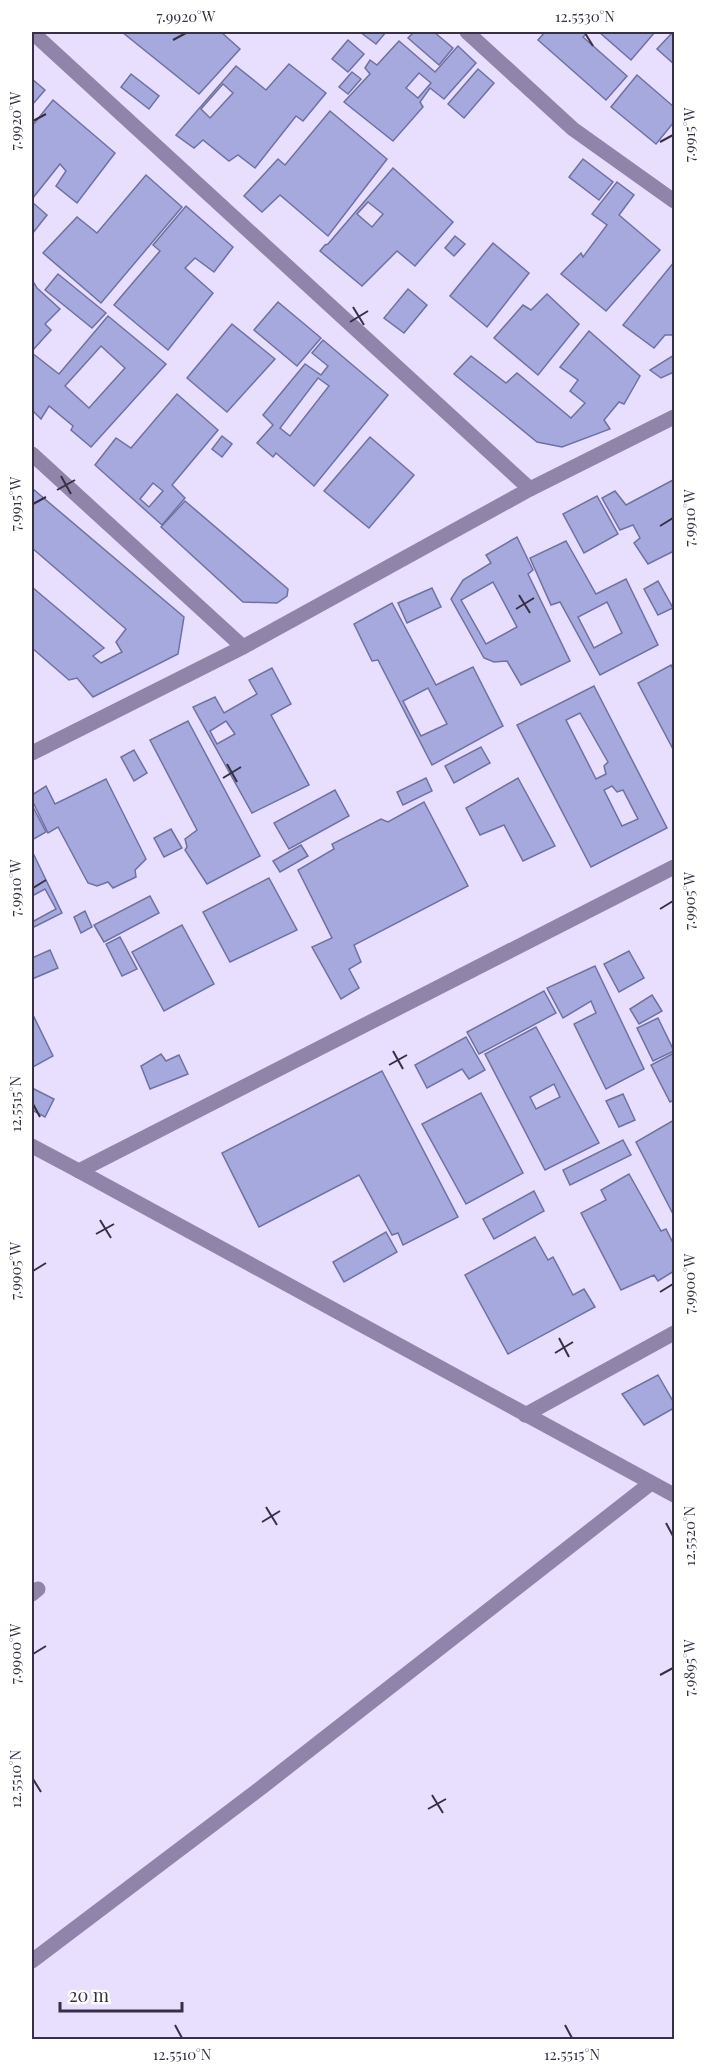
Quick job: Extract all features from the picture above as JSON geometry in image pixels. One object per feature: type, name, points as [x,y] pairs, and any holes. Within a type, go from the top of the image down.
[{"type":"street","points":[[32,32],[530,489]]},
{"type":"street","points":[[467,32],[573,129],[675,201]]},
{"type":"street","points":[[32,753],[243,647],[530,489],[675,417]]},
{"type":"street","points":[[32,454],[243,647]]},
{"type":"street","points":[[79,1171],[675,867]]},
{"type":"street","points":[[32,1146],[675,1495]]},
{"type":"street","points":[[525,1415],[675,1333]]},
{"type":"street","points":[[32,1961],[262,1787],[651,1482]]},
{"type":"building","points":[[122,32],[221,32],[240,49],[199,94]]},
{"type":"building","points":[[360,32],[386,32],[376,44]]},
{"type":"building","points":[[414,32],[434,32],[453,48],[439,65],[408,38]]},
{"type":"building","points":[[545,32],[588,32],[583,37],[627,76],[606,100],[538,40]]},
{"type":"building","points":[[599,32],[655,32],[631,60]]},
{"type":"building","points":[[674,32],[674,64],[657,49]]},
{"type":"building","points":[[348,40],[364,54],[348,72],[332,59]]},
{"type":"building","points":[[399,41],[435,72],[458,46],[476,63],[444,99],[430,88],[420,102],[423,107],[393,141],[344,102],[370,74],[365,68],[370,60],[377,65]],"holes":[[[419,73],[431,83],[418,98],[406,88]]]},
{"type":"building","points":[[289,64],[326,93],[303,121],[296,116],[255,168],[238,155],[229,161],[203,140],[194,148],[176,135],[236,66],[266,90]],"holes":[[[223,84],[233,93],[210,118],[201,109]]]},
{"type":"building","points":[[478,69],[494,83],[464,118],[448,104]]},
{"type":"building","points":[[352,72],[361,79],[348,94],[339,87]]},
{"type":"building","points":[[131,74],[159,96],[149,109],[121,87]]},
{"type":"building","points":[[637,75],[674,107],[674,122],[656,144],[611,107]]},
{"type":"building","points":[[32,79],[45,90],[32,105]]},
{"type":"building","points":[[53,100],[115,153],[77,203],[56,186],[66,171],[60,164],[32,199],[32,126]]},
{"type":"building","points":[[330,111],[387,159],[328,236],[280,195],[262,212],[244,196],[278,159],[285,165]]},
{"type":"building","points":[[583,159],[613,182],[599,200],[569,177]]},
{"type":"building","points":[[393,168],[453,222],[415,266],[397,251],[362,286],[320,251]],"holes":[[[368,202],[383,214],[372,227],[357,214]]]},
{"type":"building","points":[[146,175],[182,207],[101,303],[43,253],[77,217],[97,233]]},
{"type":"building","points":[[617,182],[634,195],[619,215],[660,250],[606,311],[561,274],[581,253],[583,257],[607,225],[592,214]]},
{"type":"building","points":[[32,202],[47,215],[32,234]]},
{"type":"building","points":[[186,206],[233,247],[214,272],[195,258],[185,268],[213,293],[168,350],[114,305],[160,251],[153,245]]},
{"type":"building","points":[[455,236],[465,244],[454,256],[445,248]]},
{"type":"building","points":[[493,243],[529,273],[487,327],[450,296]]},
{"type":"building","points":[[674,262],[674,335],[665,335],[654,348],[623,325]]},
{"type":"building","points":[[58,274],[106,313],[92,328],[45,290]]},
{"type":"building","points":[[32,280],[37,288],[60,309],[45,324],[51,330],[32,351]]},
{"type":"building","points":[[408,289],[427,305],[404,333],[384,318]]},
{"type":"building","points":[[547,294],[579,324],[538,375],[494,338],[523,305],[531,310]]},
{"type":"building","points":[[278,302],[321,338],[297,366],[254,330]]},
{"type":"building","points":[[108,316],[166,364],[91,447],[71,430],[73,426],[49,406],[41,419],[32,410],[32,353],[59,374]],"holes":[[[101,346],[125,368],[89,408],[65,386]]]},
{"type":"building","points":[[232,324],[275,359],[227,412],[187,378]]},
{"type":"building","points":[[589,331],[640,376],[624,404],[619,402],[604,420],[610,429],[562,447],[537,442],[454,374],[471,356],[506,383],[517,373],[571,418],[585,403],[570,391],[578,380],[560,367]]},
{"type":"building","points":[[323,340],[388,395],[314,486],[276,453],[273,457],[257,443],[273,425],[263,415],[305,364],[321,375],[328,366],[312,353]],"holes":[[[318,378],[329,386],[290,436],[280,428]]]},
{"type":"building","points":[[674,355],[674,372],[661,378],[650,370]]},
{"type":"building","points":[[177,394],[218,430],[172,485],[185,498],[162,525],[95,465],[116,438],[131,448]],"holes":[[[153,483],[163,491],[149,507],[140,499]]]},
{"type":"building","points":[[222,436],[232,444],[222,457],[212,449]]},
{"type":"building","points":[[370,437],[414,475],[369,528],[324,491]]},
{"type":"building","points":[[673,480],[674,551],[648,564],[634,543],[640,538],[633,525],[620,530],[602,498],[615,491],[626,505]]},
{"type":"building","points":[[33,489],[184,617],[178,654],[93,697],[77,678],[69,680],[32,648],[32,587],[104,648],[93,656],[101,663],[122,652],[116,642],[126,629],[32,548]]},
{"type":"building","points":[[597,496],[618,534],[584,553],[563,514]]},
{"type":"building","points":[[185,501],[288,589],[287,596],[277,603],[243,602],[161,527]]},
{"type":"building","points":[[517,537],[533,570],[528,574],[570,661],[521,685],[507,661],[494,662],[484,658],[451,599],[463,580],[491,563],[486,555]],"holes":[[[493,582],[517,627],[486,644],[461,600]]]},
{"type":"building","points":[[566,541],[596,594],[626,579],[658,645],[600,675],[560,602],[551,605],[530,558]],"holes":[[[607,602],[622,633],[594,648],[578,617]]]},
{"type":"building","points":[[658,581],[673,608],[658,615],[644,589]]},
{"type":"building","points":[[432,588],[441,607],[407,623],[398,603]]},
{"type":"building","points":[[392,603],[436,685],[473,667],[503,726],[432,765],[378,660],[372,661],[354,624]],"holes":[[[428,688],[447,724],[421,736],[403,701]]]},
{"type":"building","points":[[671,665],[674,671],[674,751],[638,683]]},
{"type":"building","points":[[272,668],[291,704],[271,715],[309,785],[252,813],[193,707],[215,697],[224,713],[257,694],[249,680]],"holes":[[[226,721],[235,734],[217,744],[210,731]]]},
{"type":"building","points":[[594,686],[667,828],[591,867],[517,725]],"holes":[[[580,713],[608,762],[604,766],[606,774],[596,779],[566,720]],[[612,786],[617,792],[623,790],[638,819],[622,826],[604,790]]]},
{"type":"building","points":[[188,721],[260,856],[207,884],[185,850],[187,847],[185,839],[197,830],[150,740]]},
{"type":"building","points":[[481,747],[490,763],[454,783],[445,766]]},
{"type":"building","points":[[134,750],[147,773],[134,781],[121,757]]},
{"type":"building","points":[[426,778],[432,791],[403,805],[397,792]]},
{"type":"building","points":[[518,778],[555,846],[523,861],[504,825],[480,835],[466,808]]},
{"type":"building","points":[[106,779],[146,859],[135,870],[136,877],[113,888],[108,882],[97,886],[88,883],[58,827],[48,833],[32,800],[32,795],[46,786],[55,804]]},
{"type":"building","points":[[335,790],[349,816],[289,849],[274,823]]},
{"type":"building","points":[[424,802],[468,886],[354,945],[361,962],[349,969],[359,988],[341,999],[312,947],[332,938],[298,870],[334,849],[332,844],[381,819],[388,822]]},
{"type":"building","points":[[32,805],[46,832],[32,840]]},
{"type":"building","points":[[171,829],[182,848],[164,857],[154,838]]},
{"type":"building","points":[[301,845],[308,856],[280,872],[273,861]]},
{"type":"building","points":[[32,851],[62,913],[32,928],[32,922],[56,909],[45,889],[32,896]]},
{"type":"building","points":[[269,878],[297,930],[230,962],[203,912]]},
{"type":"building","points":[[150,896],[159,913],[104,942],[94,925]]},
{"type":"building","points":[[85,911],[92,927],[81,933],[74,917]]},
{"type":"building","points":[[182,925],[214,984],[164,1011],[132,952]]},
{"type":"building","points":[[120,937],[137,969],[122,976],[106,944]]},
{"type":"building","points":[[50,950],[58,968],[32,979],[32,958]]},
{"type":"building","points":[[629,951],[644,978],[619,992],[604,964]]},
{"type":"building","points":[[595,966],[644,1069],[606,1089],[574,1024],[596,1013],[591,1001],[563,1018],[547,988]]},
{"type":"building","points":[[544,991],[556,1013],[479,1054],[467,1032]]},
{"type":"building","points":[[652,995],[662,1011],[639,1024],[630,1009]]},
{"type":"building","points":[[33,1015],[53,1056],[33,1067],[32,1064]]},
{"type":"building","points":[[658,1018],[674,1051],[653,1061],[637,1028]]},
{"type":"building","points":[[536,1027],[599,1143],[545,1170],[485,1054]],"holes":[[[554,1084],[560,1097],[536,1109],[530,1097]]]},
{"type":"building","points":[[466,1037],[485,1070],[469,1079],[462,1069],[427,1088],[415,1065]]},
{"type":"building","points":[[674,1053],[674,1100],[670,1102],[651,1065]]},
{"type":"building","points":[[161,1054],[166,1061],[179,1055],[188,1074],[150,1089],[141,1066]]},
{"type":"building","points":[[382,1071],[458,1217],[403,1245],[398,1233],[392,1235],[359,1175],[259,1227],[222,1153]]},
{"type":"building","points":[[32,1088],[54,1099],[45,1117],[32,1110]]},
{"type":"building","points":[[481,1093],[523,1173],[466,1204],[422,1124]]},
{"type":"building","points":[[623,1094],[635,1120],[619,1127],[606,1101]]},
{"type":"building","points":[[674,1120],[674,1216],[636,1142]]},
{"type":"building","points":[[623,1140],[631,1155],[570,1185],[563,1170]]},
{"type":"building","points":[[629,1174],[661,1231],[666,1229],[674,1245],[674,1271],[658,1281],[654,1275],[621,1290],[581,1213],[606,1200],[601,1190]]},
{"type":"building","points":[[534,1191],[544,1211],[494,1239],[483,1219]]},
{"type":"building","points":[[386,1232],[397,1252],[344,1282],[333,1262]]},
{"type":"building","points":[[535,1237],[548,1260],[553,1257],[573,1295],[584,1289],[595,1307],[508,1354],[465,1275]]},
{"type":"building","points":[[658,1375],[674,1403],[674,1408],[644,1425],[622,1394]]}]
